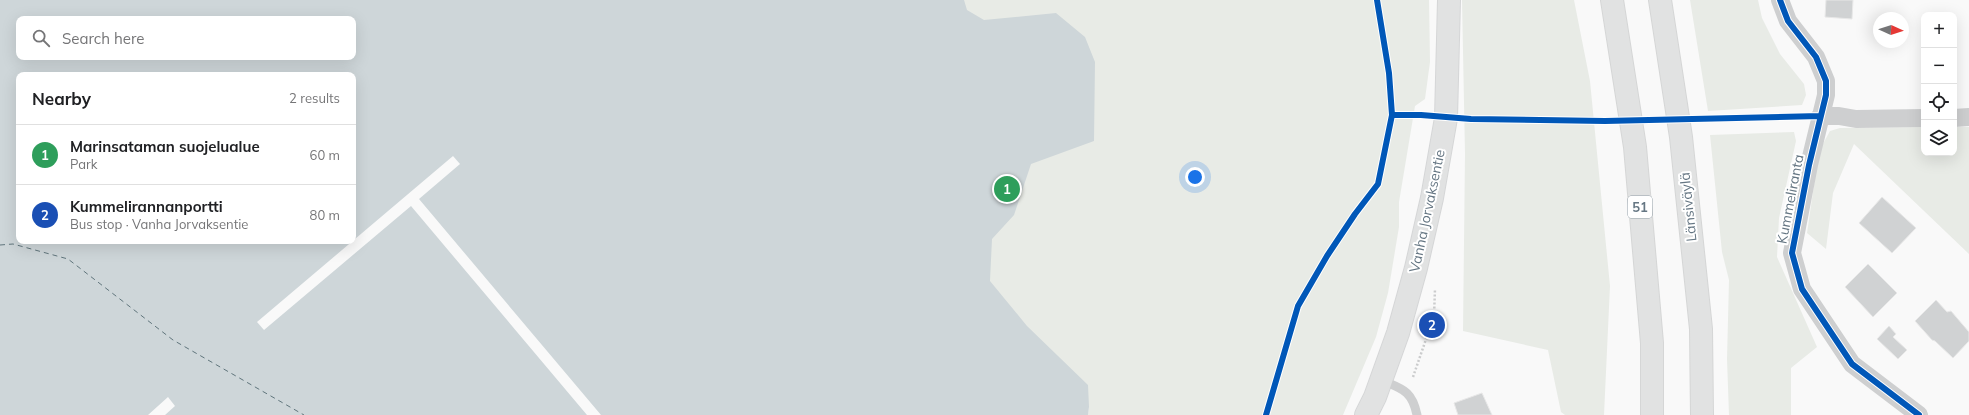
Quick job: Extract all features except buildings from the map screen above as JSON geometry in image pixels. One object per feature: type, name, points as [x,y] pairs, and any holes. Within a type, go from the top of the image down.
[{"type":"main road","name":"Vanha Jorvaksentie","points":[[1366,415],[1381,380],[1398,333],[1432,198],[1446,118],[1449,0]]},
{"type":"main road","name":"51","points":[[1612,0],[1635,147],[1652,343],[1652,415]]},
{"type":"main road","name":"Länsiväylä","points":[[1660,0],[1681,137],[1701,329],[1702,415]]},
{"type":"street","name":"Kummeliranta","points":[[1780,0],[1788,21],[1816,57],[1826,81],[1826,95],[1803,193],[1792,253],[1802,289],[1852,364],[1919,415]]},
{"type":"street","points":[[1820,116],[1839,116],[1856,119],[1921,118]]},
{"type":"street","points":[[1957,118],[1969,117]]},
{"type":"lane","points":[[1381,380],[1407,391],[1415,407],[1417,415]]},
{"type":"shaded area","points":[[0,0],[964,0],[967,10],[984,20],[1056,13],[1085,37],[1095,62],[1094,141],[1031,164],[1014,215],[992,239],[990,281],[1027,326],[1088,385],[1088,415],[0,415]]},
{"type":"shaded area","points":[[773,0],[1429,0],[1430,62],[1425,99],[1415,106],[1399,202],[1399,227],[1388,293],[1376,337],[1343,415],[1088,415],[1089,407],[847,154]]},
{"type":"shaded area","points":[[1462,0],[1574,0],[1590,81],[1610,286],[1604,415],[1565,415],[1561,412],[1548,350],[1463,331],[1465,154]]},
{"type":"shaded area","points":[[1690,0],[1758,0],[1762,18],[1780,54],[1804,84],[1806,95],[1802,105],[1708,111]]},
{"type":"shaded area","points":[[1921,127],[1921,156],[1957,156],[1957,127],[1969,127],[1969,254],[1854,144],[1833,193],[1826,249],[1807,233],[1819,151],[1830,131],[1840,128]]},
{"type":"shaded area","points":[[1794,132],[1796,141],[1779,218],[1777,257],[1817,347],[1791,368],[1791,415],[1729,415],[1727,359],[1729,280],[1722,252],[1710,135]]},
{"type":"pier","points":[[453,156],[460,164],[419,199],[601,415],[587,415],[411,206],[264,330],[257,322],[349,244],[356,244],[356,238]]},
{"type":"pier","points":[[168,397],[175,406],[165,415],[148,415]]},
{"type":"ferry route","points":[[0,245],[13,244],[68,259],[173,340],[304,415]]},
{"type":"cycle path","points":[[1266,415],[1298,306],[1327,256],[1355,214],[1378,184],[1392,115],[1389,73],[1377,0]]},
{"type":"cycle path","points":[[1780,0],[1788,21],[1816,57],[1826,81],[1826,95],[1809,165],[1792,253],[1802,289],[1852,364],[1919,415]]},
{"type":"cycle path","points":[[1392,115],[1421,115],[1471,119],[1605,121],[1820,116]]},
{"type":"place","name":"Marinsataman suojelualue","points":[[1007,189]]},
{"type":"place","name":"Kummelirannanportti","points":[[1432,325]]}]
